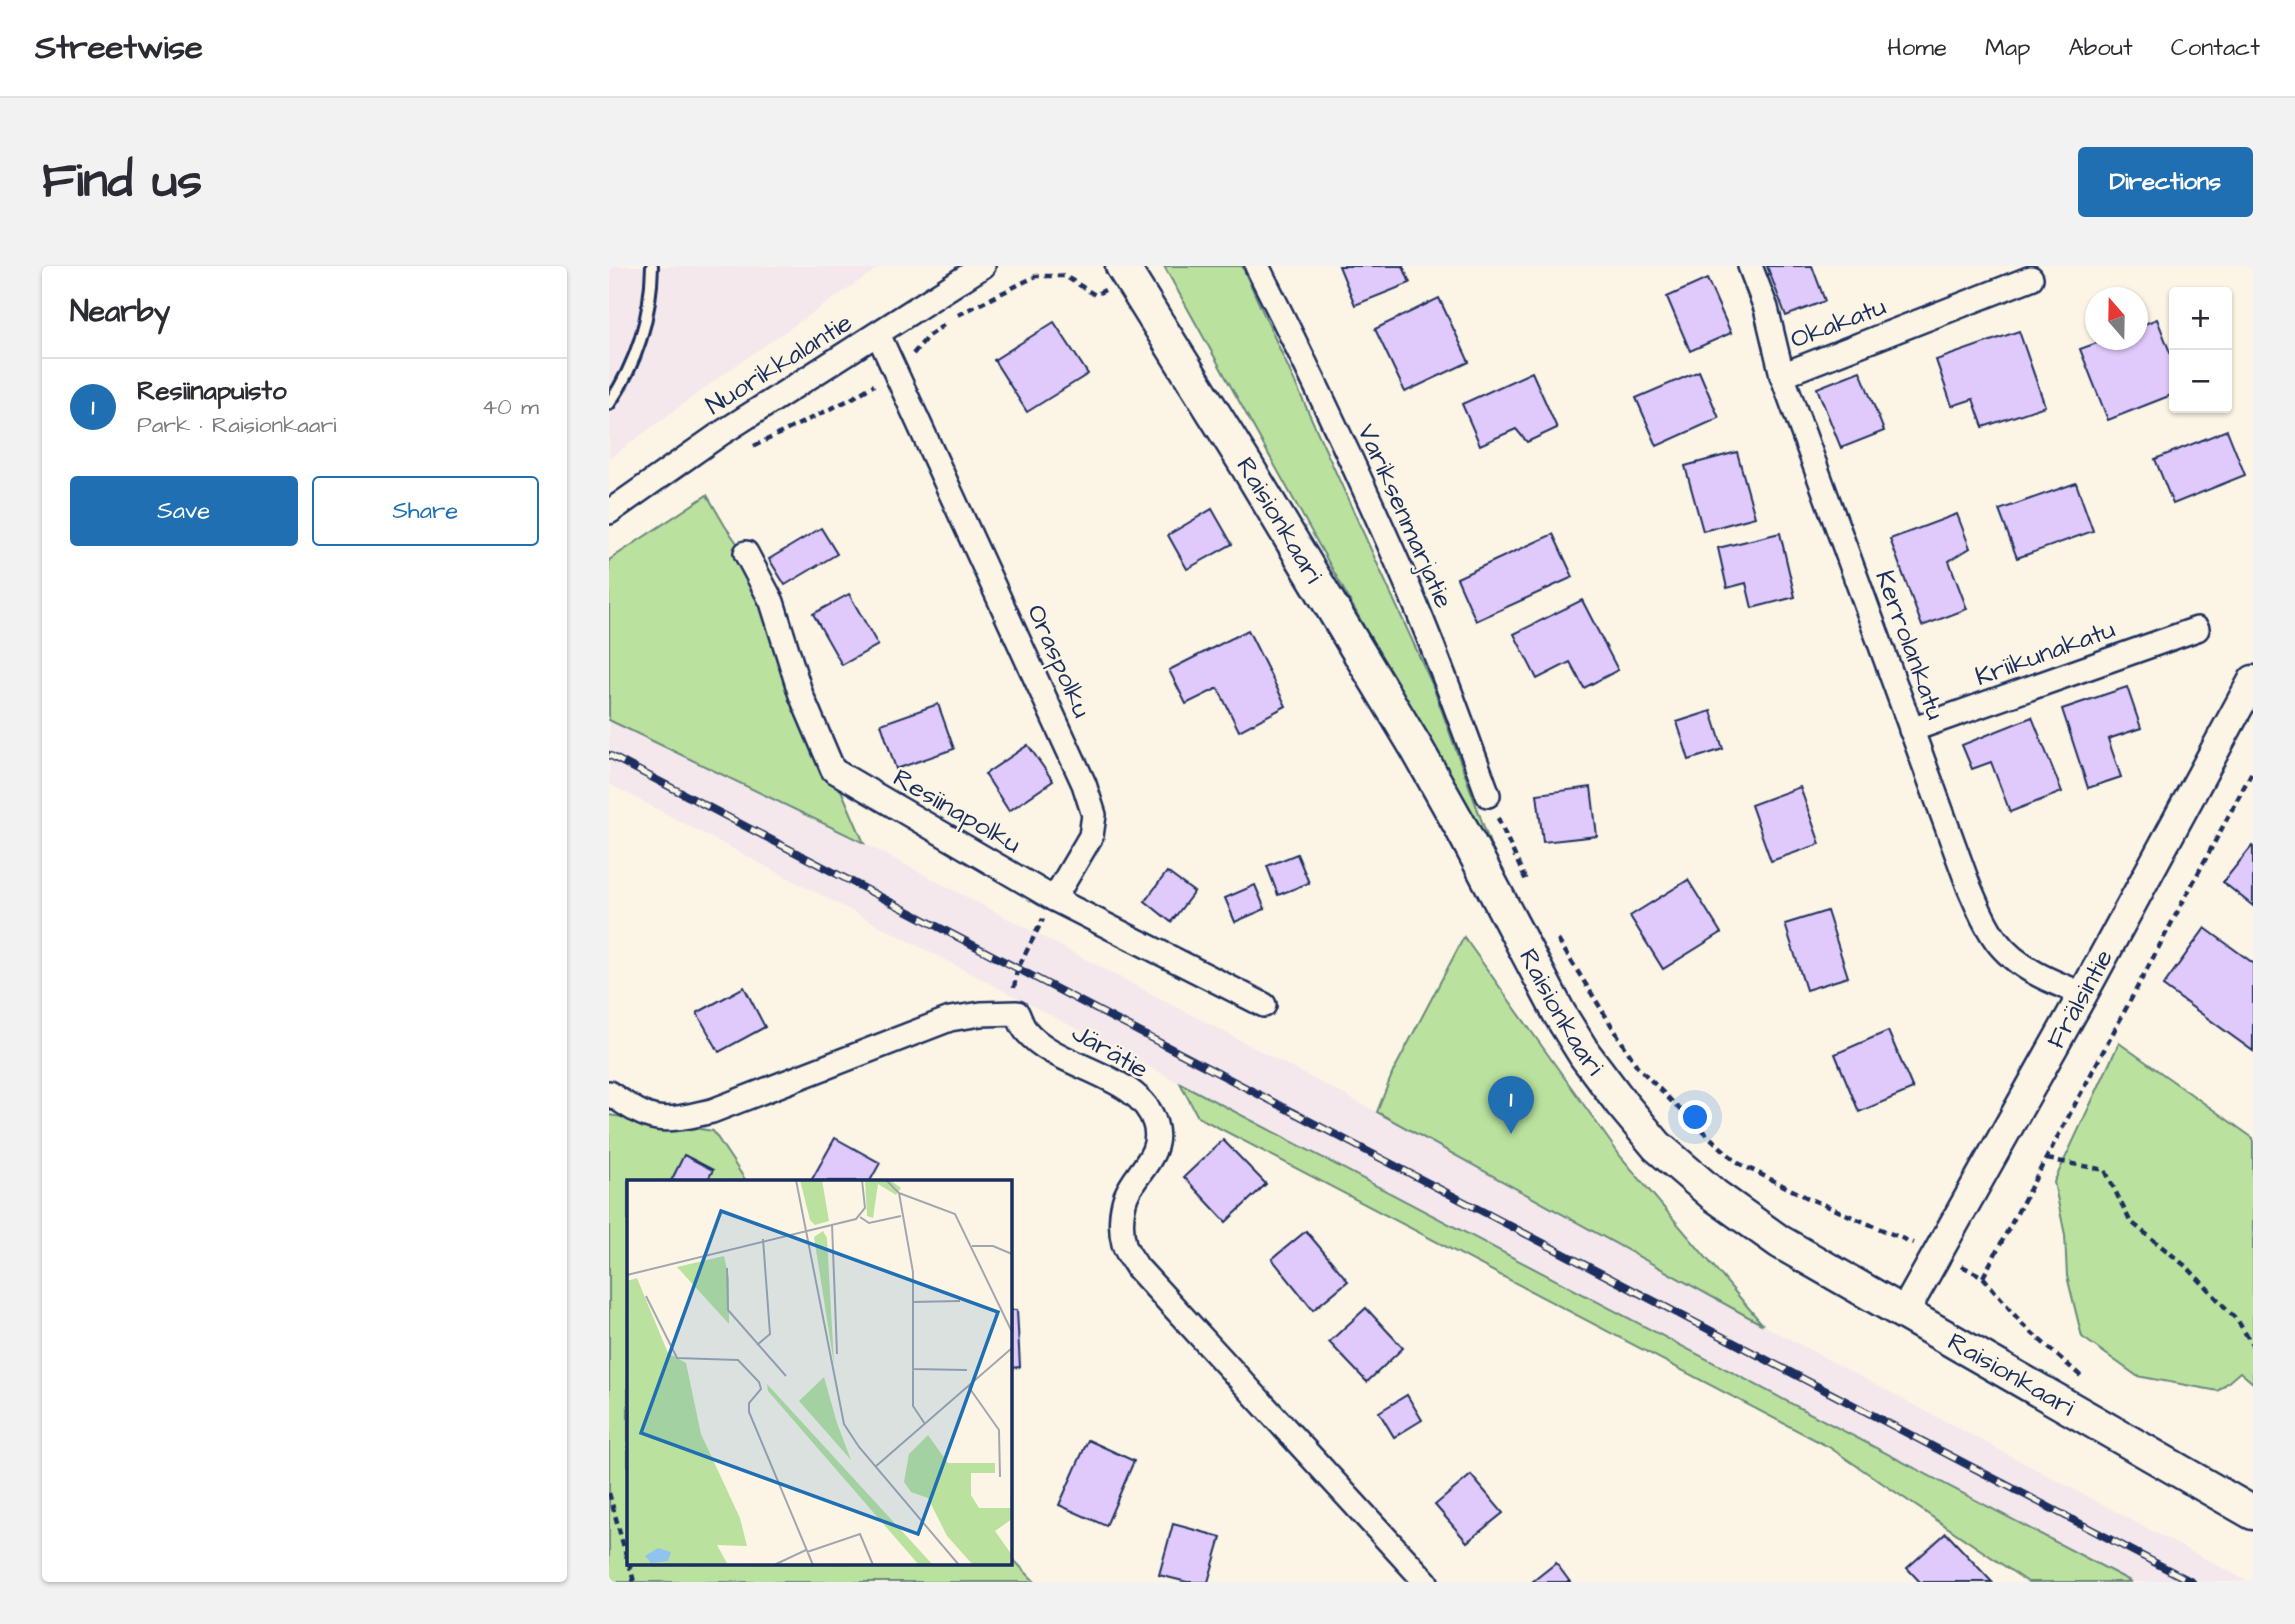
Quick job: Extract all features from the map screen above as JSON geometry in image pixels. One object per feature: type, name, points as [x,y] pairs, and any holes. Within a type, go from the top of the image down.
[{"type":"main road","name":"Raisionkaari","points":[[1122,266],[1254,478],[1417,749],[1559,1013],[1585,1055],[1657,1146],[1714,1195],[1780,1242],[2253,1513]]},
{"type":"street","name":"Nuorikkalantie","points":[[609,512],[720,434],[983,266]]},
{"type":"street","name":"Variksenmarjatie","points":[[1257,266],[1308,366],[1399,567],[1488,794]]},
{"type":"street","name":"Kerrolankatu","points":[[1750,266],[1766,308],[1782,375],[1969,887],[1997,942],[2022,964],[2049,981],[2083,994]]},
{"type":"street","name":"Okakatu","points":[[1782,375],[2031,278]]},
{"type":"street","name":"Oraspolku","points":[[878,334],[1084,783],[1094,815],[1091,836],[1054,899]]},
{"type":"street","name":"Resiinapolku","points":[[746,553],[772,602],[801,695],[834,770],[1054,899],[1264,1004]]},
{"type":"street","name":"Kriikunakatu","points":[[1911,730],[2197,629]]},
{"type":"street","name":"Frälsintie","points":[[1904,1313],[2083,994],[2244,717],[2253,680]]},
{"type":"street","points":[[609,1093],[633,1110],[653,1119],[676,1120],[712,1111],[950,1019],[981,1014],[1017,1013]]},
{"type":"street","name":"Järätie","points":[[1017,1013],[1024,1030],[1038,1043],[1130,1091],[1146,1104],[1156,1125],[1157,1147],[1127,1195],[1121,1219],[1124,1245],[1137,1267],[1426,1582]]},
{"type":"lane","points":[[609,404],[631,365],[644,329],[652,295],[652,266]]},
{"type":"path","points":[[1983,1278],[2253,770]]},
{"type":"path","points":[[1488,794],[1529,888]]},
{"type":"path","points":[[1017,1013],[1013,998],[1017,970],[1054,899]]},
{"type":"path","points":[[1553,933],[1637,1066],[1738,1163],[1806,1198],[1938,1254],[1983,1278],[2023,1325],[2090,1385]]},
{"type":"path","points":[[2046,1158],[2105,1170],[2130,1221],[2188,1268],[2238,1321],[2253,1346]]},
{"type":"path","points":[[609,1493],[627,1558]]},
{"type":"path","points":[[629,1564],[634,1582]]},
{"type":"shaded area","points":[[609,266],[881,266],[732,368],[609,459]]},
{"type":"shaded area","points":[[609,720],[864,843],[1377,1112],[1763,1325],[2249,1582],[2132,1582],[609,784]]},
{"type":"green space","points":[[1164,266],[1242,266],[1432,684],[1492,849],[1415,718]]},
{"type":"green space","points":[[707,495],[725,526],[776,599],[825,753],[864,843],[609,720],[609,560]]},
{"type":"green space","points":[[1464,937],[1621,1157],[1763,1325],[1377,1112],[1393,1072]]},
{"type":"green space","points":[[2119,1043],[2253,1138],[2253,1383],[2240,1372],[2218,1391],[2137,1376],[2082,1337],[2067,1276],[2065,1235],[2054,1182]]},
{"type":"green space","points":[[1180,1083],[2132,1582],[2028,1582],[1829,1447],[1198,1117]]},
{"type":"green space","points":[[609,1115],[713,1131],[745,1180],[627,1180],[627,1564],[1011,1564],[1011,1557],[1035,1582],[609,1582]]},
{"type":"building","points":[[1339,266],[1403,266],[1410,283],[1355,305]]},
{"type":"building","points":[[1767,266],[1812,266],[1825,301],[1786,316]]},
{"type":"building","points":[[1707,279],[1731,333],[1690,351],[1667,297]]},
{"type":"building","points":[[1439,298],[1469,362],[1405,392],[1375,329]]},
{"type":"building","points":[[2157,319],[2169,350],[2169,396],[2108,420],[2080,349],[2148,350],[2148,323]]},
{"type":"building","points":[[1054,322],[1088,374],[1027,412],[994,360]]},
{"type":"building","points":[[2019,331],[2045,406],[1983,427],[1973,399],[1952,406],[1936,360]]},
{"type":"building","points":[[1699,371],[1719,418],[1657,446],[1636,398]]},
{"type":"building","points":[[1860,371],[1884,431],[1841,448],[1817,388]]},
{"type":"building","points":[[1532,372],[1557,428],[1527,442],[1516,429],[1480,445],[1462,404]]},
{"type":"building","points":[[2227,430],[2245,475],[2173,504],[2155,459]]},
{"type":"building","points":[[1737,452],[1755,517],[1703,531],[1685,466]]},
{"type":"building","points":[[2076,483],[2093,531],[2017,558],[1999,510]]},
{"type":"building","points":[[1212,509],[1232,544],[1187,569],[1168,535]]},
{"type":"building","points":[[1957,514],[1970,548],[1949,561],[1967,609],[1922,626],[1890,539]]},
{"type":"building","points":[[821,528],[837,554],[785,585],[769,559]]},
{"type":"building","points":[[1780,533],[1795,597],[1752,608],[1746,583],[1727,588],[1718,548]]},
{"type":"building","points":[[1553,534],[1573,577],[1476,621],[1457,578]]},
{"type":"building","points":[[849,594],[878,645],[842,665],[813,614]]},
{"type":"building","points":[[1582,600],[1618,670],[1584,688],[1570,662],[1537,679],[1514,634]]},
{"type":"building","points":[[1248,630],[1286,706],[1239,731],[1218,688],[1186,704],[1169,670]]},
{"type":"building","points":[[2127,687],[2141,728],[2108,739],[2121,777],[2088,788],[2062,709]]},
{"type":"building","points":[[938,704],[954,749],[896,769],[881,724]]},
{"type":"building","points":[[1711,711],[1723,749],[1689,760],[1677,722]]},
{"type":"building","points":[[2032,717],[2062,792],[2010,812],[1991,762],[1972,769],[1962,745]]},
{"type":"building","points":[[1028,745],[1053,781],[1009,811],[985,774]]},
{"type":"building","points":[[1591,787],[1597,836],[1543,842],[1537,794]]},
{"type":"building","points":[[1800,787],[1820,844],[1771,861],[1751,805]]},
{"type":"building","points":[[2253,847],[2253,906],[2223,882]]},
{"type":"building","points":[[1297,854],[1309,883],[1278,895],[1267,866]]},
{"type":"building","points":[[1167,872],[1194,892],[1171,922],[1145,901]]},
{"type":"building","points":[[1688,880],[1721,933],[1663,969],[1630,916]]},
{"type":"building","points":[[1255,885],[1265,909],[1235,922],[1225,898]]},
{"type":"building","points":[[1827,911],[1848,977],[1806,990],[1785,924]]},
{"type":"building","points":[[2205,928],[2253,963],[2253,1051],[2163,986]]},
{"type":"building","points":[[744,987],[765,1027],[719,1052],[697,1013]]},
{"type":"building","points":[[1888,1031],[1913,1089],[1859,1112],[1835,1054]]},
{"type":"building","points":[[835,1138],[880,1163],[871,1180],[812,1180]]},
{"type":"building","points":[[1223,1140],[1266,1184],[1226,1222],[1184,1177]]},
{"type":"building","points":[[684,1155],[713,1170],[708,1180],[672,1180]]},
{"type":"building","points":[[1306,1231],[1348,1281],[1313,1310],[1272,1259]]},
{"type":"building","points":[[1366,1308],[1403,1348],[1367,1382],[1329,1342]]},
{"type":"building","points":[[1011,1310],[1017,1310],[1020,1367],[1011,1368]]},
{"type":"building","points":[[1407,1395],[1422,1420],[1394,1437],[1379,1412]]},
{"type":"building","points":[[1088,1440],[1134,1461],[1106,1526],[1059,1505]]},
{"type":"building","points":[[1471,1475],[1503,1513],[1467,1542],[1435,1505]]},
{"type":"building","points":[[1173,1524],[1221,1537],[1208,1582],[1187,1582],[1159,1575]]},
{"type":"building","points":[[1946,1533],[1992,1582],[1920,1582],[1907,1568]]},
{"type":"building","points":[[1556,1563],[1570,1582],[1532,1582]]},
{"type":"railway","points":[[609,755],[2192,1582]]},
{"type":"place","name":"Resiinapuisto","points":[[1511,1134]]}]
